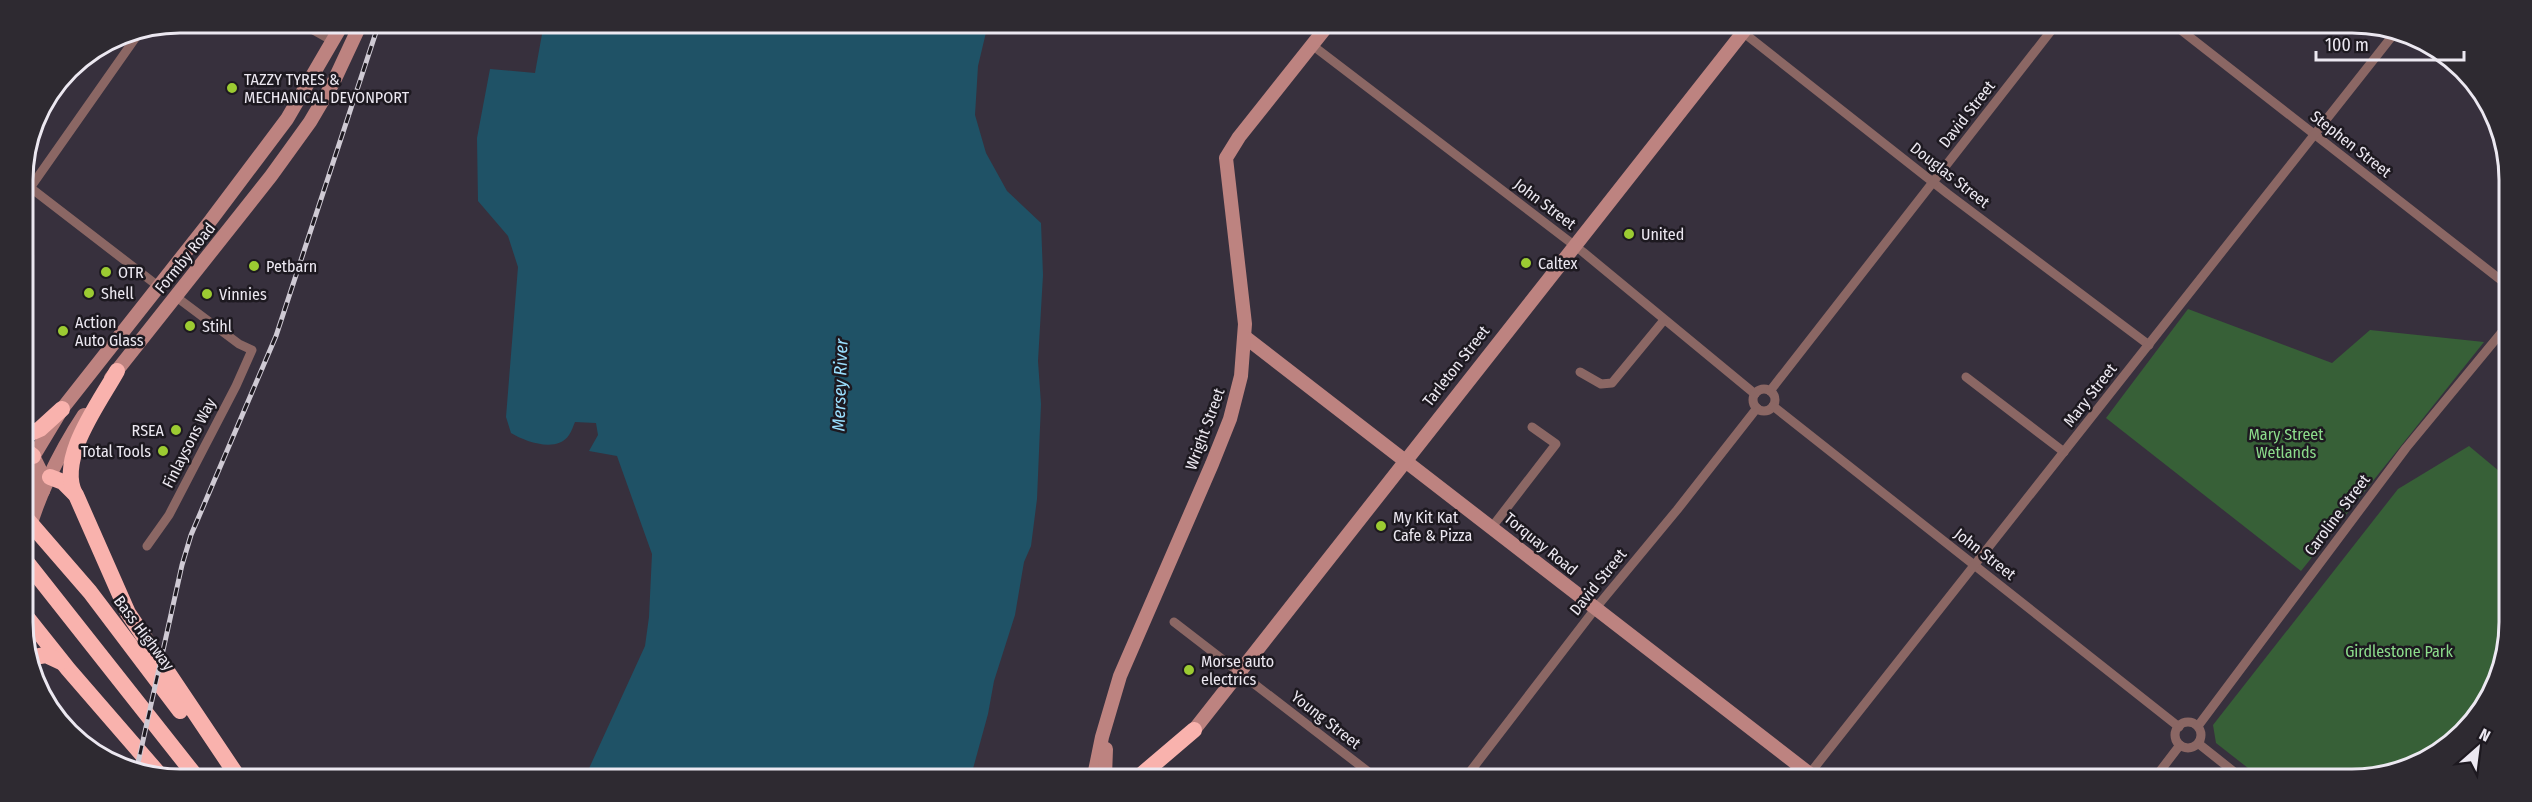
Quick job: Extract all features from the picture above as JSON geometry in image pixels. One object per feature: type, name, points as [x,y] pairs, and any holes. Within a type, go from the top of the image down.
[{"type":"highway","points":[[117,371],[75,448],[71,481],[119,597],[199,729],[232,769]]},
{"type":"highway","points":[[33,432],[40,429],[62,409]]},
{"type":"highway","points":[[46,478],[63,482],[76,495]]},
{"type":"highway","name":"Bass Highway","points":[[33,526],[199,729],[227,769]]},
{"type":"highway","points":[[33,570],[190,769]]},
{"type":"highway","points":[[33,625],[152,766]]},
{"type":"highway","points":[[38,656],[46,655],[57,659],[68,669]]},
{"type":"highway","name":"Tarleton Street","points":[[1165,769],[1194,730]]},
{"type":"highway","name":"Tarleton Street","points":[[1148,769],[1194,730]]},
{"type":"main road","name":"Formby Road","points":[[33,447],[287,119],[337,33]]},
{"type":"main road","name":"Formby Road","points":[[33,522],[46,478],[75,429],[117,371],[264,185],[310,122],[356,33]]},
{"type":"main road","name":"Wright Street","points":[[1096,769],[1120,676],[1230,419],[1241,376],[1245,337],[1244,298],[1226,158],[1239,138],[1322,33]]},
{"type":"main road","name":"Tarleton Street","points":[[1194,730],[1739,33]]},
{"type":"main road","points":[[310,82],[323,84],[344,58]]},
{"type":"main road","points":[[158,286],[175,296]]},
{"type":"main road","name":"Torquay Road","points":[[1245,337],[1405,459],[1800,769]]},
{"type":"main road","points":[[33,458],[46,478],[33,485]]},
{"type":"main road","name":"Wright Street","points":[[1105,769],[1108,717]]},
{"type":"street","points":[[319,33],[333,41]]},
{"type":"street","name":"Douglas Street","points":[[1747,33],[1933,182],[2149,345]]},
{"type":"street","name":"David Street","points":[[1770,391],[2049,33]]},
{"type":"street","name":"Stephen Street","points":[[2185,33],[2499,280]]},
{"type":"street","name":"Mary Street","points":[[1816,769],[2391,38]]},
{"type":"street","points":[[33,177],[133,41]]},
{"type":"street","name":"John Street","points":[[1312,45],[1574,245],[1755,394]]},
{"type":"street","points":[[33,190],[158,286]]},
{"type":"street","name":"Finlaysons Way","points":[[147,546],[169,515],[236,386],[252,350],[239,344],[175,296]]},
{"type":"street","points":[[1580,372],[1601,384],[1612,383],[1664,320]]},
{"type":"street","name":"Caroline Street","points":[[2198,726],[2406,448],[2499,335]]},
{"type":"street","points":[[1966,377],[2064,452]]},
{"type":"street","points":[[1764,389],[1770,391],[1775,400],[1773,406],[1767,410],[1757,408],[1753,401],[1755,394],[1764,389]]},
{"type":"street","name":"John Street","points":[[1773,406],[2179,727]]},
{"type":"street","name":"David Street","points":[[1472,769],[1594,609],[1677,510],[1757,408]]},
{"type":"street","points":[[1492,527],[1556,444],[1532,427]]},
{"type":"street","name":"Young Street","points":[[1174,622],[1365,769]]},
{"type":"street","points":[[2188,722],[2198,726],[2201,733],[2199,744],[2192,748],[2180,745],[2175,734],[2179,727],[2188,722]]},
{"type":"street","points":[[2199,744],[2230,769]]},
{"type":"street","points":[[2162,769],[2180,745]]},
{"type":"green space","name":"Mary Street Wetlands","points":[[2188,309],[2332,363],[2370,330],[2484,342],[2301,571],[2106,418]]},
{"type":"green space","name":"Girdlestone Park","points":[[2469,446],[2499,471],[2498,641],[2488,678],[2479,695],[2463,718],[2448,718],[2448,733],[2417,754],[2381,766],[2361,769],[2249,769],[2216,743],[2213,725],[2398,489]]},
{"type":"water","name":"Mersey River","points":[[542,33],[986,33],[978,66],[975,115],[986,153],[1007,191],[1041,223],[1043,275],[1038,361],[1041,404],[1037,499],[1031,546],[1024,562],[1015,615],[994,681],[988,714],[973,769],[589,769],[645,646],[652,554],[617,456],[589,451],[598,435],[596,423],[575,422],[564,440],[549,445],[525,440],[511,433],[506,417],[518,267],[508,236],[478,201],[477,138],[490,69],[535,73]]},
{"type":"railway","points":[[138,763],[182,565],[191,535],[276,336],[376,33]]},
{"type":"place","name":"TAZZY TYRES & MECHANICAL DEVONPORT","points":[[232,88]]},
{"type":"place","name":"United","points":[[1629,234]]},
{"type":"place","name":"Caltex","points":[[1526,263]]},
{"type":"place","name":"Petbarn","points":[[254,266]]},
{"type":"place","name":"OTR","points":[[106,272]]},
{"type":"place","name":"Shell","points":[[89,293]]},
{"type":"place","name":"Vinnies","points":[[207,294]]},
{"type":"place","name":"Stihl","points":[[190,326]]},
{"type":"place","name":"Action Auto Glass","points":[[63,331]]},
{"type":"place","name":"RSEA","points":[[176,430]]},
{"type":"place","name":"Total Tools","points":[[163,451]]},
{"type":"place","name":"My Kit Kat Cafe & Pizza","points":[[1381,526]]},
{"type":"place","name":"Morse auto electrics","points":[[1189,670]]}]
